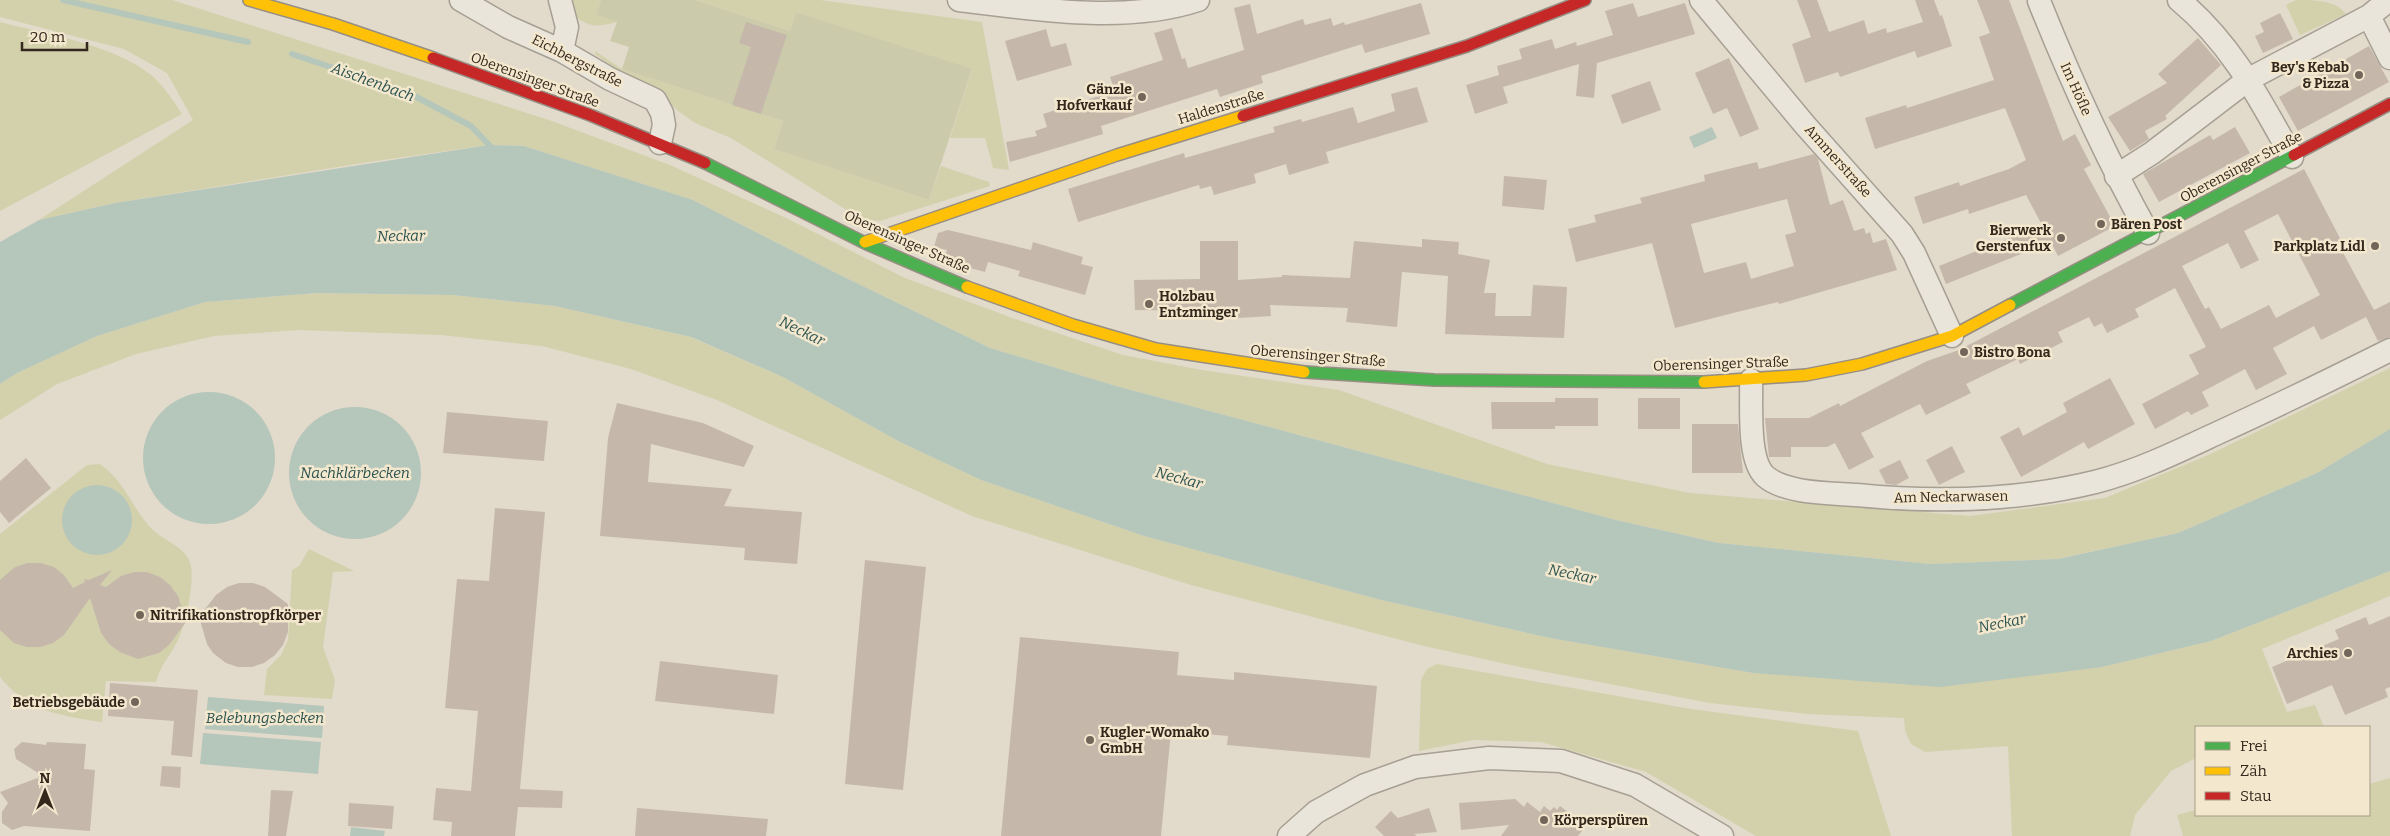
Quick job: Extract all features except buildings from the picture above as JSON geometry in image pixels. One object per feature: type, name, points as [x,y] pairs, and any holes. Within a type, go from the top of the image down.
[{"type":"street","name":"Oberensinger Straße","points":[[249,0],[350,30],[432,58],[660,143],[763,190],[865,242],[935,274],[1085,329],[1159,350],[1257,367],[1340,375],[1440,380],[1600,382],[1751,380],[1808,374],[1856,365],[1911,351],[1952,336],[2390,104]]},
{"type":"street","name":"Eichbergstraße","points":[[461,0],[508,27],[562,51],[610,79],[655,100],[662,113],[664,125],[660,143]]},
{"type":"street","points":[[560,0],[567,27],[562,51]]},
{"type":"street","points":[[959,0],[1068,12],[1151,10],[1177,7],[1198,0]]},
{"type":"street","name":"Haldenstraße","points":[[865,242],[1117,156],[1467,46],[1585,0]]},
{"type":"street","name":"Ammerstraße","points":[[1701,0],[1805,125],[1902,234],[1914,253],[1952,336]]},
{"type":"street","points":[[2179,0],[2228,49],[2249,79],[2292,157]]},
{"type":"street","points":[[2116,176],[2152,153],[2249,79],[2369,16],[2389,0]]},
{"type":"street","name":"Im Höfle","points":[[2039,1],[2067,70],[2116,176],[2148,233]]},
{"type":"street","points":[[2369,16],[2390,58]]},
{"type":"street","name":"Am Neckarwasen","points":[[1751,380],[1756,462],[1765,476],[1780,485],[1803,490],[1928,500],[1997,498],[2096,481],[2163,458],[2308,392],[2390,350]]},
{"type":"street","points":[[1289,836],[1316,812],[1365,785],[1415,767],[1490,758],[1561,761],[1635,785],[1722,836]]},
{"type":"green space","points":[[0,0],[172,0],[549,120],[670,165],[786,218],[905,278],[1015,319],[1123,355],[1202,370],[1339,390],[1547,464],[1690,493],[1970,516],[2105,498],[2206,456],[2390,368],[2390,429],[2317,473],[2178,533],[2057,559],[1930,564],[1719,543],[1616,520],[1116,386],[990,348],[838,274],[693,200],[524,146],[489,145],[369,162],[115,203],[39,220],[193,120],[167,73],[124,49],[0,17]]},
{"type":"green space","points":[[573,0],[601,0],[596,15],[617,22],[600,26],[586,23],[576,17]]},
{"type":"green space","points":[[601,0],[695,0],[790,31],[796,12],[972,69],[929,200],[774,149],[783,121],[622,69],[629,47],[610,41],[617,22],[596,15]]},
{"type":"green space","points":[[695,0],[820,0],[982,22],[1009,170],[993,168],[985,138],[950,138],[972,70],[796,12],[790,31]]},
{"type":"green space","points":[[2296,0],[2331,3],[2342,9],[2346,14],[2300,35],[2286,5]]},
{"type":"green space","points":[[0,22],[99,48],[136,65],[156,79],[182,114],[0,211]]},
{"type":"green space","points":[[595,51],[622,69],[783,121],[774,149],[929,200],[941,166],[989,182],[990,186],[880,221],[861,219],[731,138],[695,123],[677,110],[653,87],[614,68],[595,54]]},
{"type":"green space","points":[[317,293],[453,295],[555,306],[690,337],[783,377],[900,442],[981,480],[1144,536],[1381,600],[1550,638],[1753,673],[2102,667],[2211,641],[2390,571],[2390,596],[2262,649],[2287,712],[2315,705],[2324,726],[2195,726],[2195,759],[2171,771],[2135,815],[2130,836],[2012,836],[2008,746],[1925,752],[1911,744],[1905,731],[1904,718],[1808,714],[1710,703],[1520,667],[1424,646],[1191,585],[972,516],[717,400],[631,369],[542,346],[441,335],[299,330],[214,336],[136,354],[57,384],[0,420],[0,384],[17,373],[97,336],[205,302]]},
{"type":"green space","points":[[100,464],[116,478],[149,526],[186,555],[191,567],[192,577],[189,601],[180,635],[160,670],[156,682],[106,681],[102,722],[59,714],[33,705],[10,688],[0,677],[0,534],[87,465]]},
{"type":"green space","points":[[309,549],[354,571],[333,572],[323,647],[335,680],[332,699],[264,695],[267,669],[281,655],[288,640],[292,570],[299,566]]},
{"type":"green space","points":[[1437,664],[1691,709],[1858,731],[1891,836],[1756,836],[1646,772],[1541,742],[1473,740],[1419,751],[1421,680],[1427,669]]},
{"type":"green space","points":[[2390,778],[2390,836],[2183,836],[2177,815],[2195,810],[2195,816],[2370,816],[2370,784]]},
{"type":"water","points":[[1712,127],[1717,138],[1694,148],[1689,137]]},
{"type":"water","name":"Neckar","points":[[489,145],[524,146],[693,200],[838,274],[990,348],[1116,386],[1616,520],[1719,543],[1930,564],[2058,559],[2178,533],[2317,473],[2390,429],[2390,571],[2211,641],[2102,667],[1940,687],[1753,673],[1550,638],[1381,600],[1144,536],[981,480],[900,442],[783,377],[691,337],[555,306],[453,295],[317,293],[205,302],[97,336],[17,373],[0,384],[0,242],[39,220],[115,203]]},
{"type":"water","name":"Nachklärbecken","points":[[209,392],[222,393],[234,397],[256,411],[270,433],[274,445],[274,471],[270,483],[256,505],[234,519],[222,523],[209,524],[196,523],[184,519],[162,505],[148,483],[144,471],[143,458],[144,445],[148,433],[162,411],[184,397],[196,393]]},
{"type":"water","name":"Nachklärbecken","points":[[355,407],[368,408],[380,412],[402,426],[416,448],[420,460],[420,486],[416,498],[402,520],[380,534],[368,538],[355,539],[342,538],[330,534],[308,520],[294,498],[290,486],[289,473],[290,460],[294,448],[308,426],[330,412],[342,408]]},
{"type":"water","points":[[97,485],[110,488],[122,495],[129,507],[132,520],[129,533],[122,545],[110,552],[97,555],[84,552],[72,545],[65,533],[62,520],[65,507],[72,495],[84,488]]},
{"type":"water","name":"Belebungsbecken","points":[[208,697],[324,706],[322,738],[205,729]]},
{"type":"water","name":"Belebungsbecken","points":[[203,733],[321,742],[318,774],[200,764]]},
{"type":"water","points":[[351,827],[385,831],[384,836],[350,836]]},
{"type":"waterway","name":"Aischenbach","points":[[63,0],[248,42]]},
{"type":"waterway","name":"Aischenbach","points":[[292,54],[411,94],[471,126],[495,151]]},
{"type":"traffic: fast","points":[[2010,305],[2294,155]]},
{"type":"traffic: fast","points":[[705,163],[867,244],[967,287]]},
{"type":"traffic: fast","points":[[1304,372],[1434,380],[1704,382]]},
{"type":"traffic: slow","points":[[249,0],[333,24],[433,58]]},
{"type":"traffic: slow","points":[[865,242],[1117,155],[1243,116]]},
{"type":"traffic: slow","points":[[967,287],[1073,325],[1156,349],[1304,372]]},
{"type":"traffic: slow","points":[[1704,382],[1806,375],[1862,364],[1952,336],[2010,305]]},
{"type":"traffic: jam","points":[[1243,116],[1467,46],[1585,0]]},
{"type":"traffic: jam","points":[[433,58],[590,115],[705,163]]},
{"type":"traffic: jam","points":[[2294,155],[2390,104]]},
{"type":"place","name":"Bey's Kebab & Pizza","points":[[2359,75]]},
{"type":"place","name":"Gänzle Hofverkauf","points":[[1142,97]]},
{"type":"place","name":"Bären Post","points":[[2101,224]]},
{"type":"place","name":"Bierwerk Gerstenfux","points":[[2061,238]]},
{"type":"place","name":"Parkplatz Lidl","points":[[2375,246]]},
{"type":"place","name":"Holzbau Entzminger","points":[[1149,304]]},
{"type":"place","name":"Bistro Bona","points":[[1964,352]]},
{"type":"place","name":"Nitrifikationstropfkörper","points":[[140,615]]},
{"type":"place","name":"Archies","points":[[2348,653]]},
{"type":"place","name":"Betriebsgebäude","points":[[135,702]]},
{"type":"place","name":"Kugler-Womako GmbH","points":[[1090,740]]},
{"type":"place","name":"Körperspüren","points":[[1544,820]]}]
